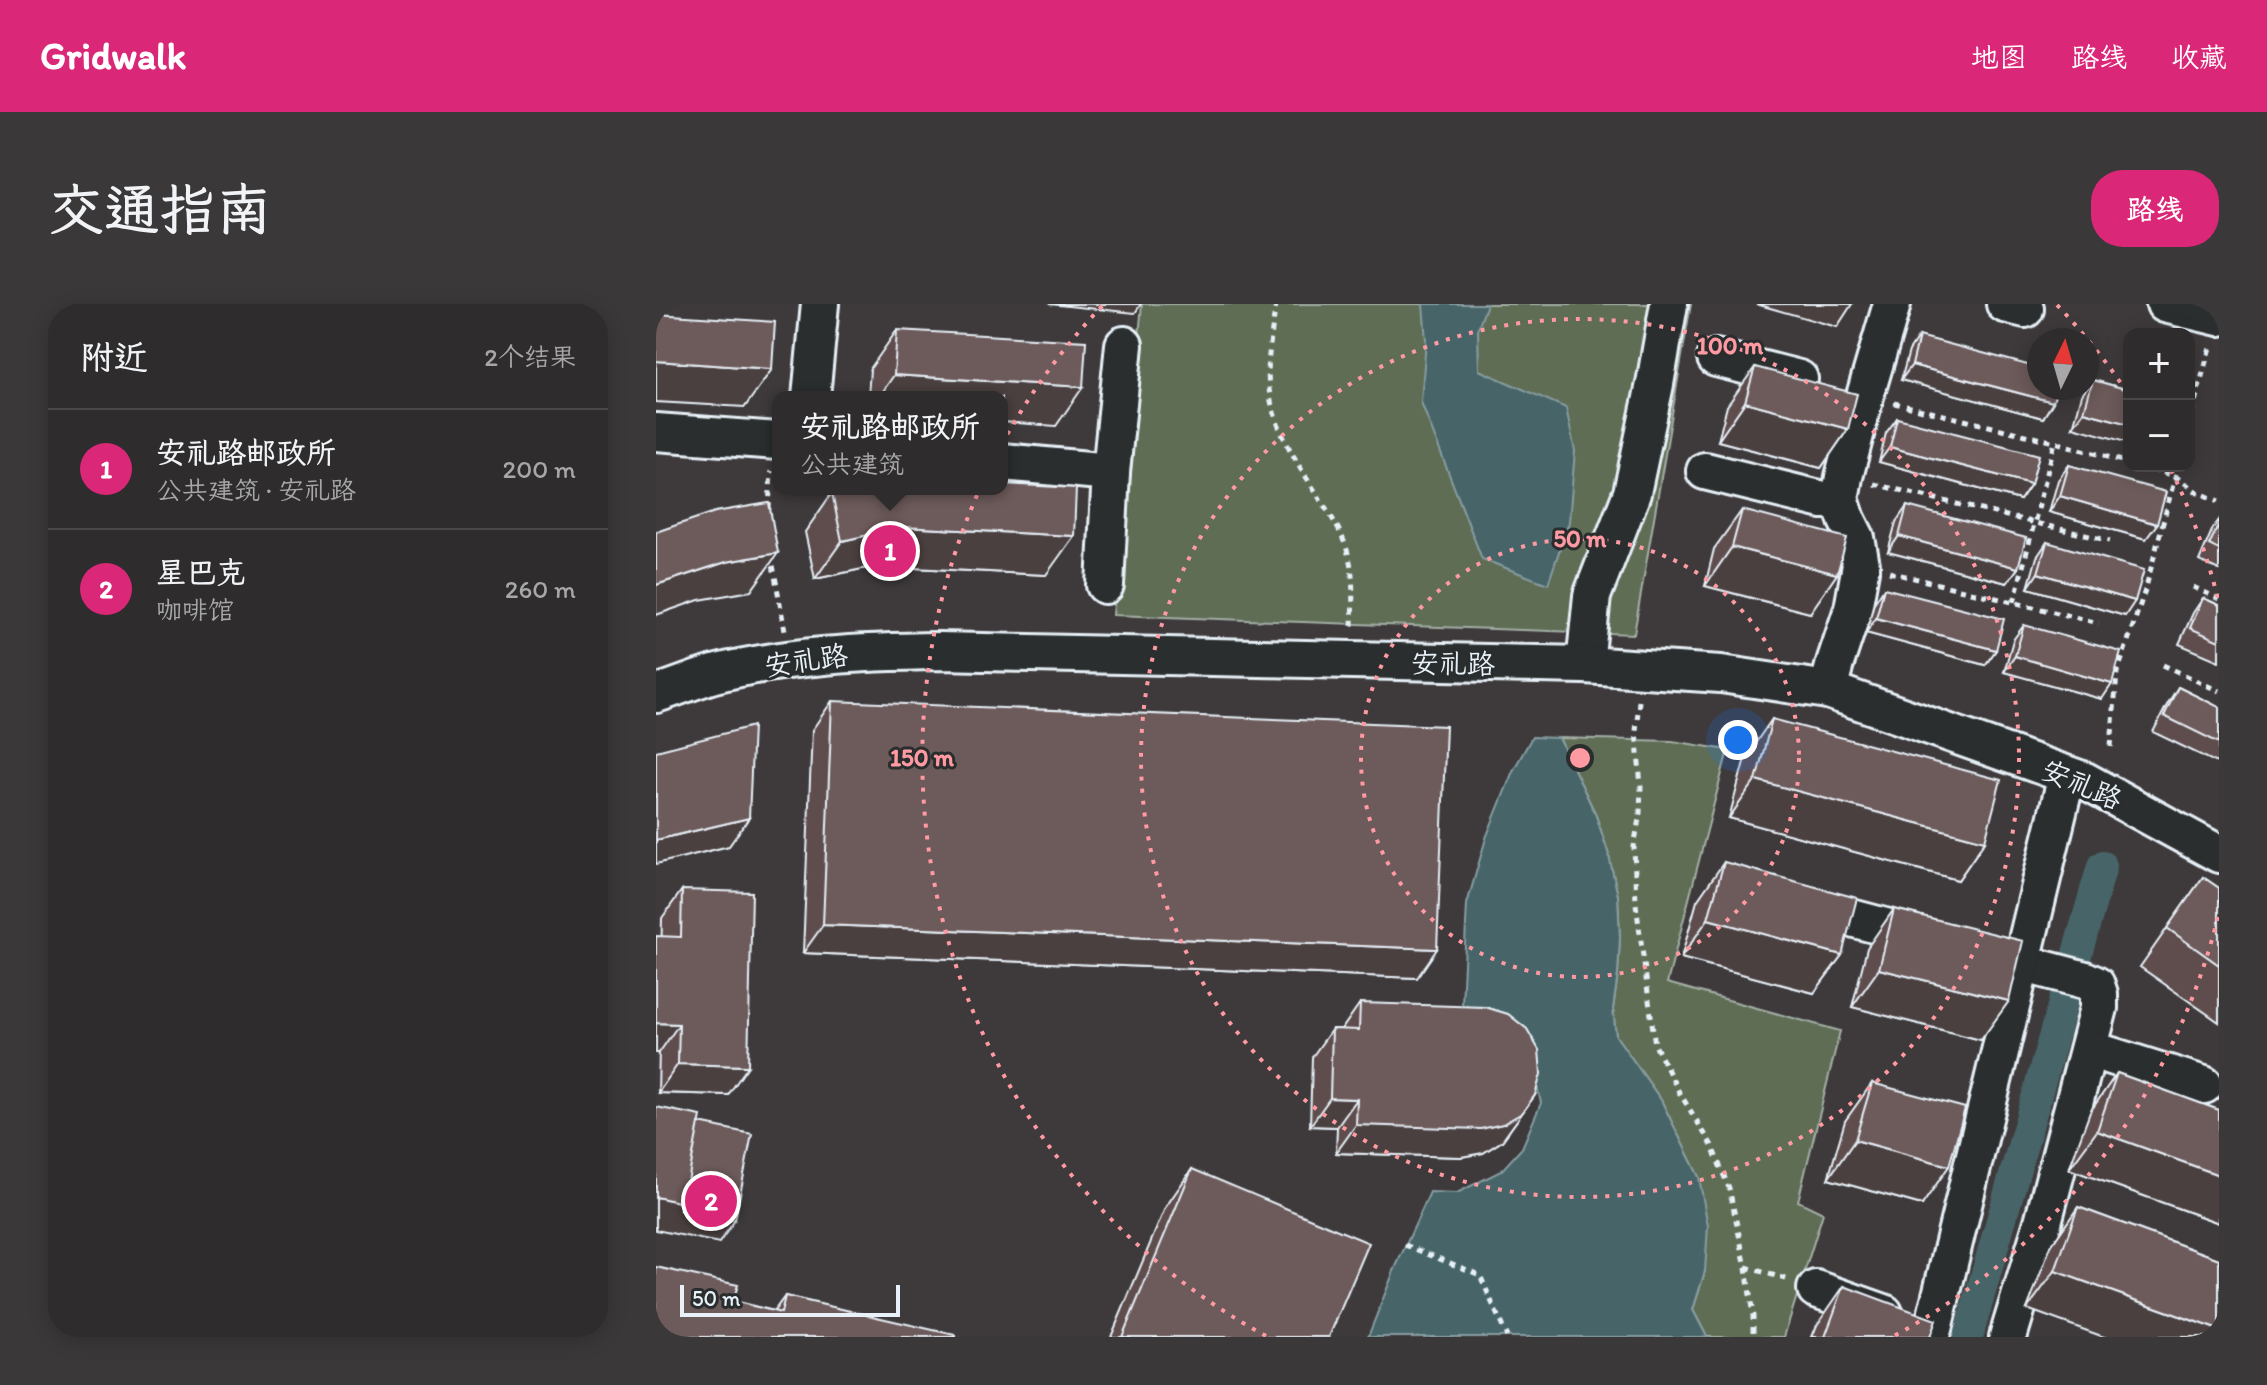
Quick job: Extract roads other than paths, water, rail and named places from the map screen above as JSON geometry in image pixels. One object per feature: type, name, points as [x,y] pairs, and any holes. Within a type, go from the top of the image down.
[{"type":"street","points":[[812,391],[820,304]]},
{"type":"street","points":[[1585,665],[1592,596],[1632,493],[1669,304]]},
{"type":"street","points":[[1828,690],[1853,609],[1861,565],[1856,538],[1847,520],[1842,488],[1892,304]]},
{"type":"street","points":[[2165,304],[2218,316]]},
{"type":"street","points":[[1105,585],[1111,472],[1124,345]]},
{"type":"street","points":[[1716,358],[1865,396]]},
{"type":"street","points":[[656,432],[772,441]]},
{"type":"street","points":[[1008,463],[1111,472]]},
{"type":"street","points":[[1705,471],[1823,500],[1842,488]]},
{"type":"street","name":"安礼路","points":[[656,694],[714,674],[790,660],[849,653],[939,651],[1585,665],[1721,674],[1828,690],[2085,781],[2219,854]]},
{"type":"street","points":[[1816,1289],[1941,1333],[2033,967],[2067,775]]},
{"type":"street","points":[[1774,897],[2096,985],[2099,1008],[2085,1063],[2058,1227],[2008,1337]]},
{"type":"street","points":[[2085,1063],[2204,1101]]},
{"type":"water","points":[[1423,304],[1487,304],[1478,328],[1479,370],[1566,408],[1575,451],[1569,522],[1548,584],[1482,559],[1421,402],[1426,341]]},
{"type":"water","points":[[1532,737],[1559,738],[1595,813],[1608,852],[1618,896],[1620,938],[1613,1009],[1616,1036],[1661,1100],[1699,1177],[1708,1226],[1705,1271],[1693,1310],[1707,1337],[1368,1337],[1430,1192],[1457,1193],[1501,1171],[1522,1148],[1541,1103],[1533,1070],[1478,1011],[1462,1004],[1467,904],[1486,838],[1513,771]]},
{"type":"waterway","points":[[1968,1337],[2102,866]]},
{"type":"place","name":"安礼路邮政所","points":[[890,551]]},
{"type":"place","name":"星巴克","points":[[711,1201]]}]
